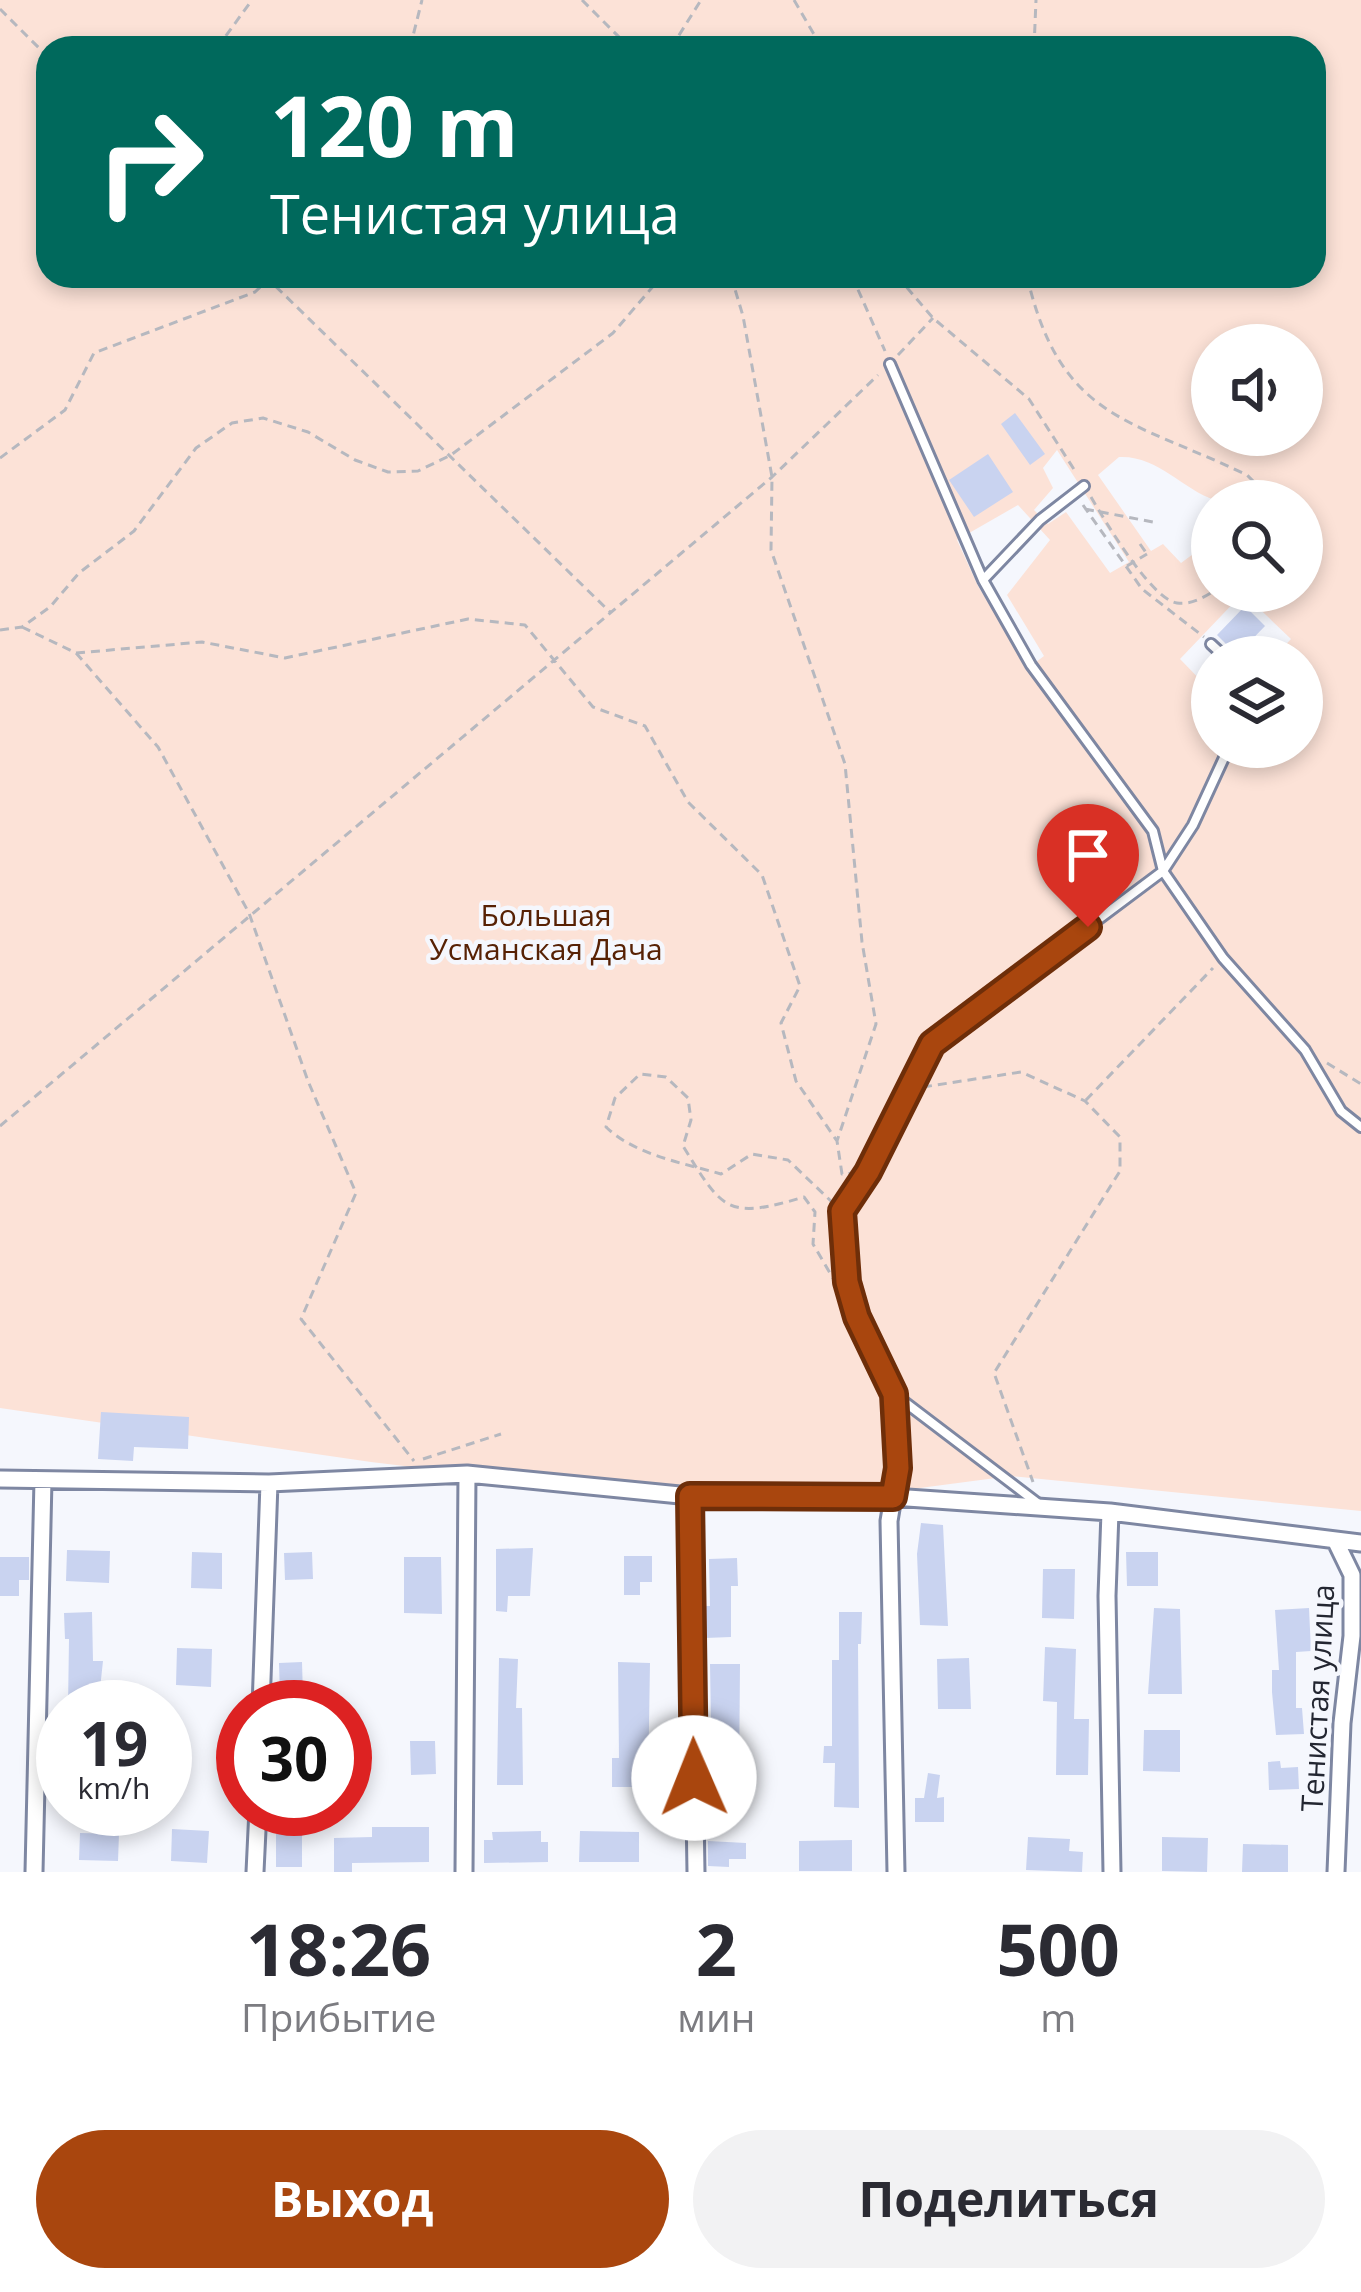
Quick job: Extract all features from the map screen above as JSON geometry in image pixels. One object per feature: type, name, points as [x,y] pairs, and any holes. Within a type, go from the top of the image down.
[{"type":"street","name":"Тенистая улица","points":[[0,1479],[269,1483],[467,1474],[690,1496],[893,1497],[1110,1512],[1336,1542],[1352,1575],[1336,1872]]},
{"type":"street","points":[[464,1872],[467,1474]]},
{"type":"street","points":[[34,1872],[43,1480]]},
{"type":"street","points":[[262,1680],[269,1483]]},
{"type":"street","points":[[690,1496],[696,1872]]},
{"type":"street","points":[[893,1497],[889,1521],[896,1872]]},
{"type":"street","points":[[1110,1512],[1106,1596],[1112,1872]]},
{"type":"street","points":[[1336,1542],[1361,1544]]},
{"type":"street","points":[[256,1872],[257,1836]]},
{"type":"lane","points":[[890,364],[983,580],[1031,665],[1153,831],[1163,871],[1223,958],[1305,1050],[1341,1111],[1361,1127]]},
{"type":"lane","points":[[983,580],[1029,531],[1084,486]]},
{"type":"lane","points":[[893,1497],[898,1468],[894,1394],[857,1317],[847,1282],[842,1211],[868,1172],[938,1039],[1163,871],[1193,825],[1219,768]]},
{"type":"lane","points":[[894,1394],[1042,1507]]},
{"type":"path","points":[[226,36],[252,0]]},
{"type":"path","points":[[413,36],[422,0]]},
{"type":"path","points":[[582,0],[618,36]]},
{"type":"path","points":[[678,36],[701,0]]},
{"type":"path","points":[[794,0],[815,36]]},
{"type":"path","points":[[1034,36],[1036,0]]},
{"type":"path","points":[[0,8],[36,45]]},
{"type":"path","points":[[0,458],[65,410],[94,353],[258,288]]},
{"type":"path","points":[[279,288],[611,613]]},
{"type":"path","points":[[0,630],[22,627],[50,607],[79,573],[134,531],[196,448],[232,423],[263,418],[388,472],[418,471],[451,455],[613,333],[652,288]]},
{"type":"path","points":[[735,288],[772,477],[771,550],[845,764],[862,941],[876,1024],[837,1141]]},
{"type":"path","points":[[857,288],[890,364]]},
{"type":"path","points":[[906,288],[933,318],[1029,399],[1100,512],[1166,599],[1191,601]]},
{"type":"path","points":[[1031,288],[1036,314],[1058,362],[1096,401],[1167,441],[1252,480]]},
{"type":"path","points":[[0,1126],[772,477],[933,318]]},
{"type":"path","points":[[1075,494],[1142,589],[1202,636]]},
{"type":"path","points":[[1085,509],[1154,522]]},
{"type":"path","points":[[1122,558],[1127,566],[1147,554],[1141,544]]},
{"type":"path","points":[[76,653],[202,642],[285,658],[468,619],[525,626],[593,707],[645,726],[688,802],[762,875],[800,986],[781,1023],[796,1081],[837,1141],[842,1174],[868,1172]]},
{"type":"path","points":[[22,627],[76,653],[158,747],[249,913],[308,1081],[356,1193],[302,1319],[413,1462],[501,1434]]},
{"type":"path","points":[[1084,1101],[1223,958]]},
{"type":"path","points":[[1305,1050],[1361,1084]]},
{"type":"path","points":[[909,1089],[1021,1072],[1084,1101],[1120,1137],[1120,1171],[994,1373],[1042,1507]]},
{"type":"path","points":[[835,1281],[813,1244],[815,1212],[804,1197],[760,1210],[728,1206],[709,1192],[695,1167],[683,1146],[691,1120],[688,1098],[666,1077],[640,1075],[615,1098],[606,1126],[618,1138],[695,1167],[722,1174],[752,1154],[788,1160],[842,1211]]},
{"type":"green space","name":"Большая Усманская Дача","points":[[0,0],[1361,0],[1361,1511],[1011,1476],[760,1509],[371,1462],[0,1408]],"holes":[[[1057,450],[1129,562],[1110,573],[1066,512],[1048,524],[1034,510],[1053,488],[1043,468]],[[1119,457],[1133,458],[1191,488],[1191,480],[1323,480],[1323,612],[1263,612],[1288,636],[1323,636],[1323,768],[1191,768],[1191,670],[1180,659],[1191,647],[1191,636],[1202,636],[1225,612],[1191,612],[1191,556],[1181,563],[1163,544],[1151,551],[1098,475]],[[1018,505],[1050,540],[1007,595],[1044,656],[1028,668],[978,586],[957,540]]]},
{"type":"building","points":[[1015,413],[1045,454],[1030,465],[1001,424]]},
{"type":"building","points":[[988,454],[1013,492],[974,517],[949,480]]},
{"type":"building","points":[[1239,612],[1251,612],[1265,626],[1255,636],[1217,635]]},
{"type":"building","points":[[101,1412],[189,1417],[188,1449],[134,1447],[133,1461],[98,1459]]},
{"type":"building","points":[[921,1523],[943,1525],[948,1626],[920,1625],[917,1554]]},
{"type":"building","points":[[533,1548],[530,1596],[508,1596],[507,1612],[496,1611],[496,1549]]},
{"type":"building","points":[[67,1550],[110,1551],[109,1583],[66,1581]]},
{"type":"building","points":[[192,1552],[222,1553],[222,1589],[191,1588]]},
{"type":"building","points":[[312,1552],[313,1579],[285,1580],[284,1553]]},
{"type":"building","points":[[1126,1552],[1158,1552],[1158,1586],[1127,1586]]},
{"type":"building","points":[[624,1556],[652,1556],[652,1582],[640,1582],[640,1595],[624,1595]]},
{"type":"building","points":[[0,1557],[29,1557],[29,1580],[19,1580],[19,1596],[0,1596]]},
{"type":"building","points":[[404,1557],[441,1557],[442,1614],[404,1613]]},
{"type":"building","points":[[737,1558],[738,1586],[731,1586],[731,1637],[705,1638],[709,1559]]},
{"type":"building","points":[[1043,1569],[1075,1569],[1074,1619],[1042,1618]]},
{"type":"building","points":[[1154,1608],[1180,1609],[1182,1694],[1148,1694]]},
{"type":"building","points":[[1309,1608],[1311,1651],[1296,1652],[1296,1708],[1302,1708],[1304,1734],[1276,1735],[1272,1692],[1272,1670],[1279,1670],[1275,1610]]},
{"type":"building","points":[[92,1612],[93,1661],[103,1661],[101,1680],[68,1680],[64,1613]]},
{"type":"building","points":[[839,1612],[862,1612],[859,1808],[834,1807],[835,1763],[823,1763],[824,1746],[832,1746],[832,1660],[839,1660]]},
{"type":"building","points":[[1045,1647],[1076,1649],[1074,1719],[1089,1719],[1088,1775],[1056,1775],[1057,1702],[1043,1701]]},
{"type":"building","points":[[177,1648],[212,1649],[211,1687],[176,1680]]},
{"type":"building","points":[[499,1658],[518,1659],[516,1708],[522,1708],[523,1785],[497,1785]]},
{"type":"building","points":[[969,1658],[971,1709],[938,1709],[937,1659]]},
{"type":"building","points":[[302,1662],[303,1680],[280,1680],[279,1663]]},
{"type":"building","points":[[618,1662],[650,1663],[648,1787],[612,1787],[612,1758],[619,1758]]},
{"type":"building","points":[[710,1664],[740,1664],[739,1781],[712,1783]]},
{"type":"building","points":[[1144,1730],[1180,1730],[1180,1772],[1143,1771]]},
{"type":"building","points":[[410,1741],[435,1741],[436,1774],[411,1775]]},
{"type":"building","points":[[1280,1761],[1281,1768],[1298,1767],[1299,1789],[1269,1790],[1268,1762]]},
{"type":"building","points":[[928,1773],[940,1775],[937,1798],[944,1797],[944,1822],[915,1822],[915,1798],[924,1798]]},
{"type":"building","points":[[372,1827],[429,1827],[429,1862],[352,1863],[352,1872],[334,1872],[334,1838],[372,1836]]},
{"type":"building","points":[[209,1831],[207,1863],[171,1861],[172,1836]]},
{"type":"building","points":[[541,1831],[541,1842],[548,1842],[548,1862],[484,1863],[484,1840],[493,1840],[492,1832]]},
{"type":"building","points":[[580,1831],[639,1832],[639,1862],[579,1862]]},
{"type":"building","points":[[80,1836],[119,1836],[118,1861],[79,1860]]},
{"type":"building","points":[[276,1836],[302,1836],[302,1867],[276,1867]]},
{"type":"building","points":[[1028,1837],[1070,1839],[1069,1851],[1083,1852],[1082,1872],[1026,1870]]},
{"type":"building","points":[[1162,1837],[1208,1838],[1207,1872],[1162,1871]]},
{"type":"building","points":[[852,1840],[852,1871],[799,1871],[799,1841]]},
{"type":"building","points":[[708,1841],[746,1843],[746,1859],[729,1859],[729,1867],[708,1866]]},
{"type":"building","points":[[1243,1844],[1288,1845],[1288,1872],[1242,1872]]},
{"type":"route","points":[[694,1778],[690,1496],[893,1497],[898,1468],[894,1394],[857,1317],[847,1282],[842,1211],[868,1172],[932,1044],[1088,927]]}]
